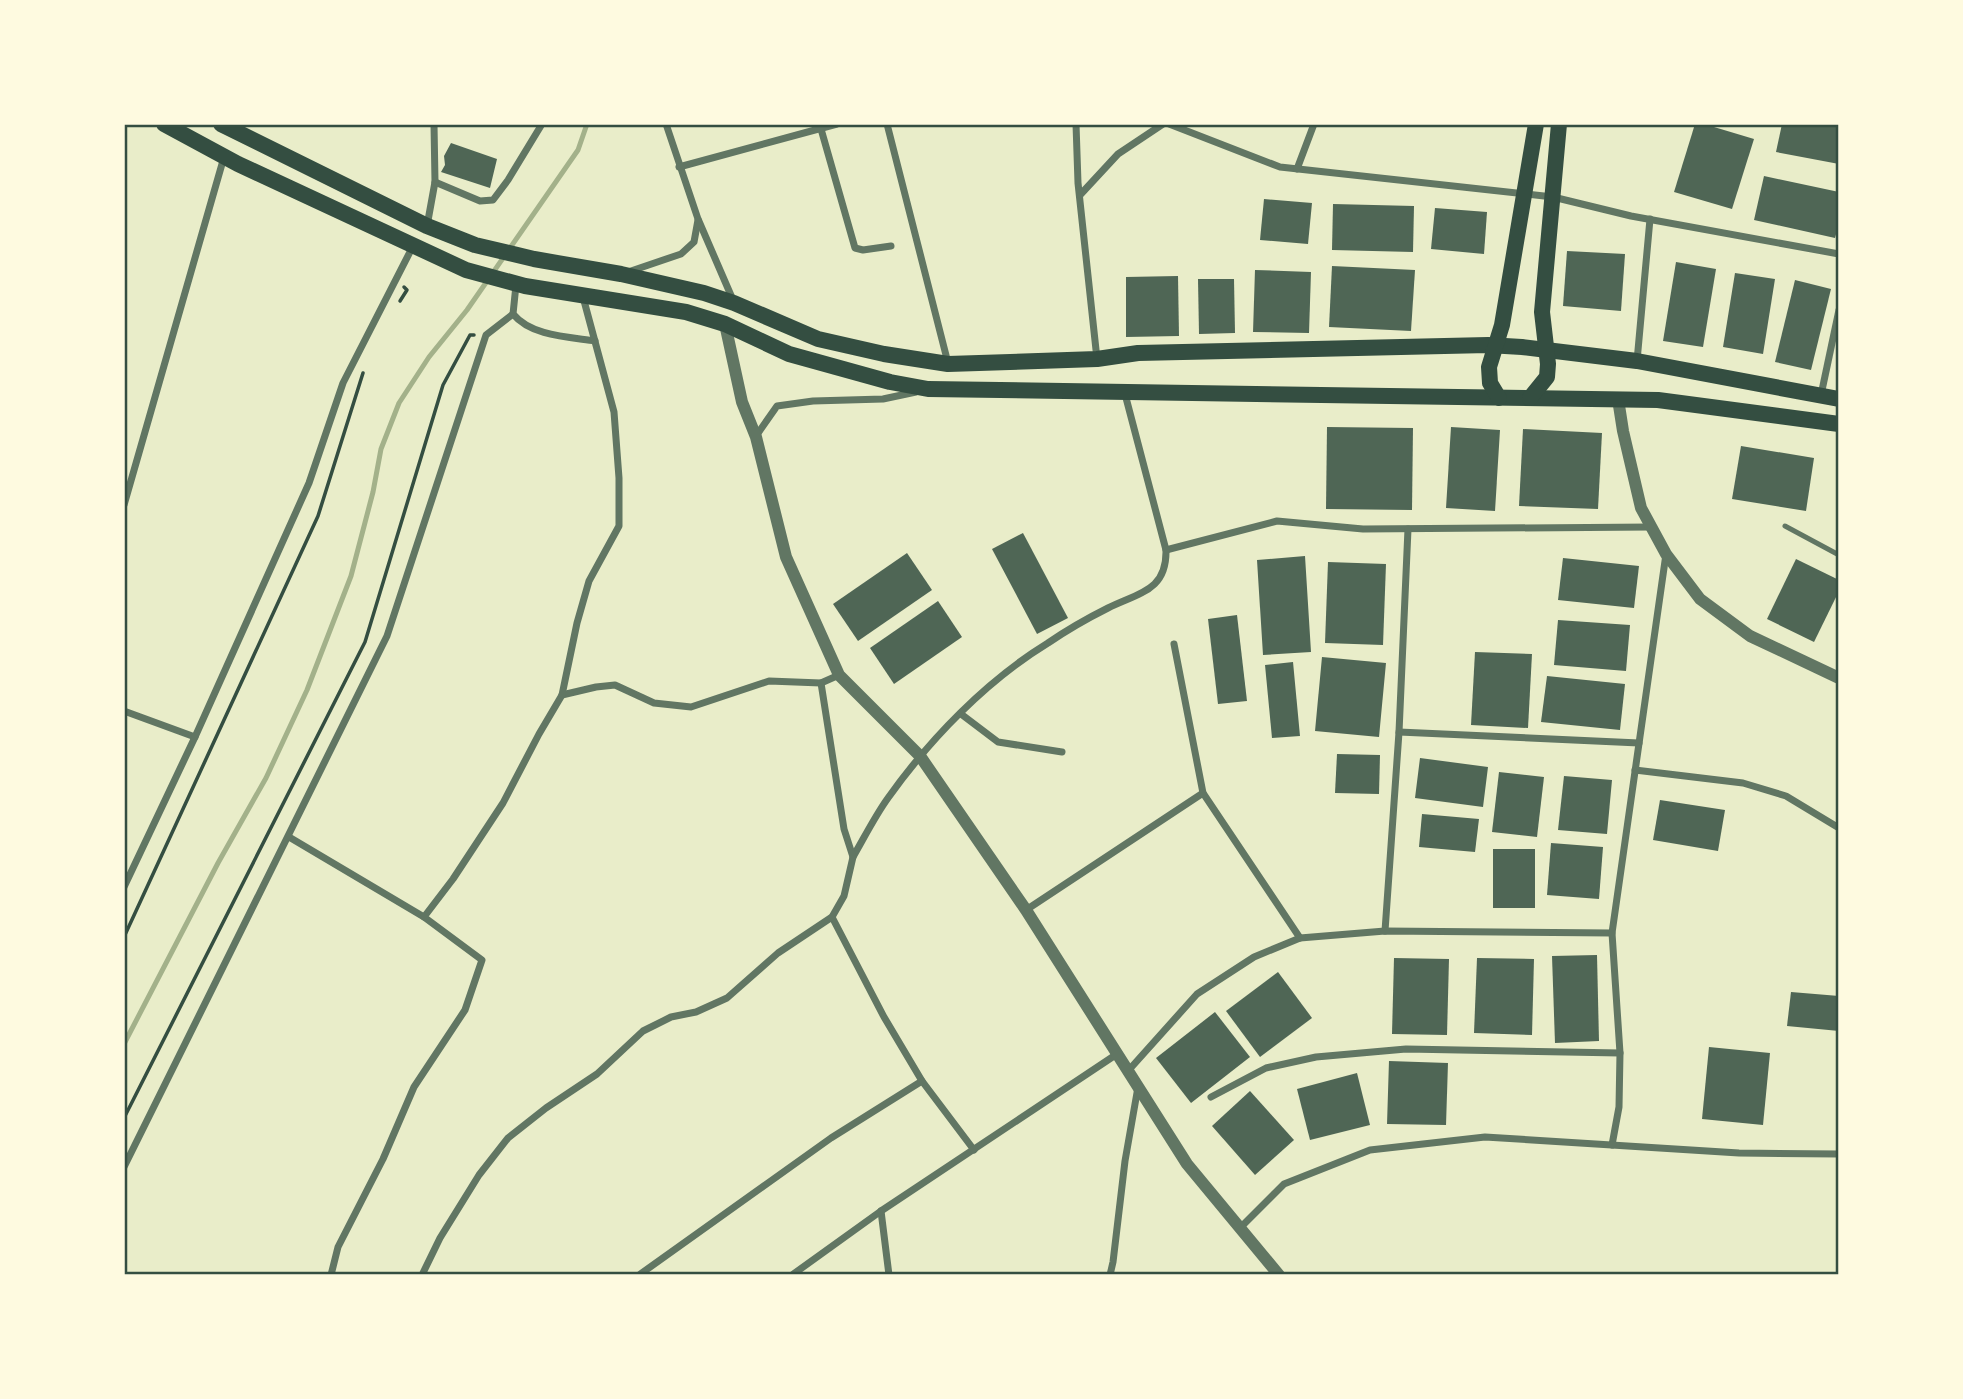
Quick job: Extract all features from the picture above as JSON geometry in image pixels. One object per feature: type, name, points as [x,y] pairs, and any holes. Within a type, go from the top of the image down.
[{"type":"main road","points":[[164,124],[224,157],[466,270],[521,285],[686,312],[725,324],[789,354],[890,382],[928,389],[1658,400],[1839,424]]},
{"type":"main road","points":[[221,124],[427,226],[475,245],[704,293],[818,339],[884,354],[948,364],[1097,359],[1138,354],[1495,346],[1637,361],[1839,399]]},
{"type":"main road","points":[[1499,398],[1493,391],[1489,367],[1502,325],[1536,124]]},
{"type":"main road","points":[[1530,398],[1547,377],[1548,350],[1542,312],[1559,124]]},
{"type":"street","points":[[427,226],[435,182],[434,124]]},
{"type":"street","points":[[435,182],[480,201],[493,200],[542,124]]},
{"type":"street","points":[[666,124],[698,219],[734,303]]},
{"type":"street","points":[[887,124],[948,364]]},
{"type":"street","points":[[1076,124],[1080,195],[1097,359]]},
{"type":"street","points":[[1080,195],[1118,154],[1163,124]]},
{"type":"street","points":[[1169,124],[1280,167],[1553,197],[1650,219],[1839,254]]},
{"type":"street","points":[[1297,169],[1314,124]]},
{"type":"street","points":[[679,167],[833,125]]},
{"type":"street","points":[[821,129],[855,248],[863,250],[891,246]]},
{"type":"street","points":[[124,505],[224,157]]},
{"type":"street","points":[[621,274],[681,254],[694,242],[698,219]]},
{"type":"street","points":[[1637,361],[1650,219]]},
{"type":"street","points":[[124,887],[195,737],[309,482],[343,383],[413,246]]},
{"type":"street","points":[[124,1167],[387,636],[486,335],[513,314],[521,285]]},
{"type":"street","points":[[424,917],[453,879],[503,803],[562,695],[589,580],[619,526],[619,478],[614,412],[583,296]]},
{"type":"street","points":[[1821,396],[1839,310]]},
{"type":"street","points":[[513,314],[520,323],[555,335],[595,341]]},
{"type":"street","points":[[725,324],[742,402],[756,437],[786,557],[839,675],[920,756],[1026,910],[1187,1164],[1279,1275]]},
{"type":"street","points":[[756,437],[777,406],[813,401],[883,399],[928,389]]},
{"type":"street","points":[[422,1275],[440,1238],[473,1185],[508,1138],[546,1108],[597,1074],[643,1031],[671,1017],[696,1012],[727,998],[778,953],[832,917],[844,896],[853,857],[887,799],[920,756],[987,689],[1046,643],[1108,608],[1144,593],[1161,577],[1166,566],[1166,550],[1125,393]]},
{"type":"street","points":[[1618,399],[1641,508],[1666,554],[1700,598],[1750,636],[1839,678]]},
{"type":"street","points":[[1166,550],[1277,521],[1363,529],[1651,527]]},
{"type":"street","points":[[1385,931],[1399,732],[1408,528]]},
{"type":"street","points":[[1612,1145],[1619,1107],[1620,1054],[1612,933],[1666,554]]},
{"type":"street","points":[[1174,644],[1203,793],[1300,938]]},
{"type":"street","points":[[562,695],[615,685],[654,702],[691,707],[769,681],[821,683],[839,675]]},
{"type":"street","points":[[821,683],[842,816],[853,857]]},
{"type":"street","points":[[124,711],[195,737]]},
{"type":"street","points":[[961,714],[998,742],[1062,752]]},
{"type":"street","points":[[1399,732],[1639,743]]},
{"type":"street","points":[[1635,770],[1754,786],[1786,796],[1839,828]]},
{"type":"street","points":[[1026,910],[1203,793]]},
{"type":"street","points":[[289,837],[424,917],[482,960],[465,1010],[414,1087],[400,1115],[383,1159],[338,1247],[331,1275]]},
{"type":"street","points":[[832,917],[884,1017],[922,1081],[974,1150]]},
{"type":"street","points":[[1128,1071],[1197,994],[1254,957],[1300,938],[1385,931],[1612,933]]},
{"type":"street","points":[[1211,1097],[1266,1068],[1316,1057],[1406,1049],[1620,1054]]},
{"type":"street","points":[[792,1275],[881,1211],[1117,1054]]},
{"type":"street","points":[[639,1275],[831,1138],[922,1081]]},
{"type":"street","points":[[1110,1275],[1138,1086]]},
{"type":"street","points":[[1241,1228],[1284,1184],[1370,1150],[1485,1137],[1739,1153],[1839,1154]]},
{"type":"street","points":[[881,1211],[889,1275]]},
{"type":"lane","points":[[1785,526],[1839,555]]},
{"type":"path","points":[[395,279],[407,290],[400,301]]},
{"type":"path","points":[[124,1118],[365,642],[443,385],[470,335],[486,335]]},
{"type":"path","points":[[124,937],[318,516],[363,372]]},
{"type":"building","points":[[1695,124],[1704,124],[1754,139],[1732,209],[1674,192]]},
{"type":"building","points":[[1782,124],[1839,124],[1839,164],[1776,152]]},
{"type":"building","points":[[451,143],[497,159],[490,188],[441,172],[445,165],[444,156]]},
{"type":"building","points":[[1764,176],[1839,192],[1839,223],[1835,238],[1754,220]]},
{"type":"building","points":[[1264,199],[1312,203],[1308,244],[1260,240]]},
{"type":"building","points":[[1333,204],[1414,206],[1413,252],[1332,250]]},
{"type":"building","points":[[1435,208],[1487,212],[1484,254],[1431,249]]},
{"type":"building","points":[[1567,251],[1625,254],[1621,311],[1563,306]]},
{"type":"building","points":[[1676,262],[1716,269],[1703,347],[1663,341]]},
{"type":"building","points":[[1332,266],[1415,270],[1411,331],[1329,327]]},
{"type":"building","points":[[1255,270],[1311,272],[1309,333],[1253,332]]},
{"type":"building","points":[[1735,273],[1775,279],[1763,354],[1723,347]]},
{"type":"building","points":[[1178,276],[1179,336],[1126,337],[1126,277]]},
{"type":"building","points":[[1198,279],[1234,279],[1235,333],[1199,334]]},
{"type":"building","points":[[1795,280],[1831,289],[1811,370],[1775,362]]},
{"type":"building","points":[[1327,427],[1413,428],[1412,510],[1326,509]]},
{"type":"building","points":[[1451,427],[1500,430],[1495,511],[1446,508]]},
{"type":"building","points":[[1523,429],[1602,433],[1598,509],[1519,506]]},
{"type":"building","points":[[1741,446],[1814,458],[1806,511],[1732,499]]},
{"type":"building","points":[[1023,533],[1068,618],[1037,634],[992,549]]},
{"type":"building","points":[[907,553],[932,590],[858,641],[833,604]]},
{"type":"building","points":[[1305,556],[1311,652],[1263,655],[1257,560]]},
{"type":"building","points":[[1563,558],[1639,566],[1634,608],[1558,600]]},
{"type":"building","points":[[1796,559],[1839,580],[1839,591],[1814,642],[1767,619]]},
{"type":"building","points":[[1328,562],[1386,564],[1383,645],[1325,643]]},
{"type":"building","points":[[938,601],[962,637],[894,684],[870,648]]},
{"type":"building","points":[[1237,615],[1247,701],[1218,704],[1208,619]]},
{"type":"building","points":[[1558,620],[1630,625],[1626,671],[1554,665]]},
{"type":"building","points":[[1475,652],[1532,654],[1528,728],[1471,725]]},
{"type":"building","points":[[1322,657],[1386,663],[1379,737],[1315,731]]},
{"type":"building","points":[[1293,662],[1300,736],[1272,738],[1265,665]]},
{"type":"building","points":[[1547,676],[1625,684],[1620,730],[1541,722]]},
{"type":"building","points":[[1337,754],[1380,755],[1379,794],[1335,793]]},
{"type":"building","points":[[1420,758],[1488,767],[1483,807],[1415,798]]},
{"type":"building","points":[[1499,772],[1544,777],[1537,837],[1492,832]]},
{"type":"building","points":[[1564,776],[1612,780],[1607,834],[1558,830]]},
{"type":"building","points":[[1660,800],[1725,810],[1718,851],[1653,840]]},
{"type":"building","points":[[1422,814],[1479,819],[1475,852],[1419,847]]},
{"type":"building","points":[[1551,843],[1603,847],[1599,899],[1547,895]]},
{"type":"building","points":[[1493,849],[1535,849],[1535,908],[1493,908]]},
{"type":"building","points":[[1597,955],[1599,1041],[1555,1043],[1552,956]]},
{"type":"building","points":[[1394,958],[1449,959],[1447,1035],[1392,1034]]},
{"type":"building","points":[[1477,958],[1534,959],[1532,1035],[1474,1033]]},
{"type":"building","points":[[1278,972],[1312,1018],[1260,1057],[1226,1011]]},
{"type":"building","points":[[1791,992],[1839,996],[1839,1031],[1787,1026]]},
{"type":"building","points":[[1215,1012],[1250,1057],[1191,1103],[1156,1058]]},
{"type":"building","points":[[1709,1047],[1770,1053],[1763,1125],[1702,1119]]},
{"type":"building","points":[[1389,1061],[1448,1063],[1446,1125],[1387,1124]]},
{"type":"building","points":[[1357,1073],[1370,1125],[1310,1140],[1297,1089]]},
{"type":"building","points":[[1250,1091],[1294,1140],[1255,1175],[1212,1126]]},
{"type":"waterway","points":[[124,1044],[218,863],[266,778],[307,690],[351,576],[381,449],[399,403],[578,150],[587,124]]}]
